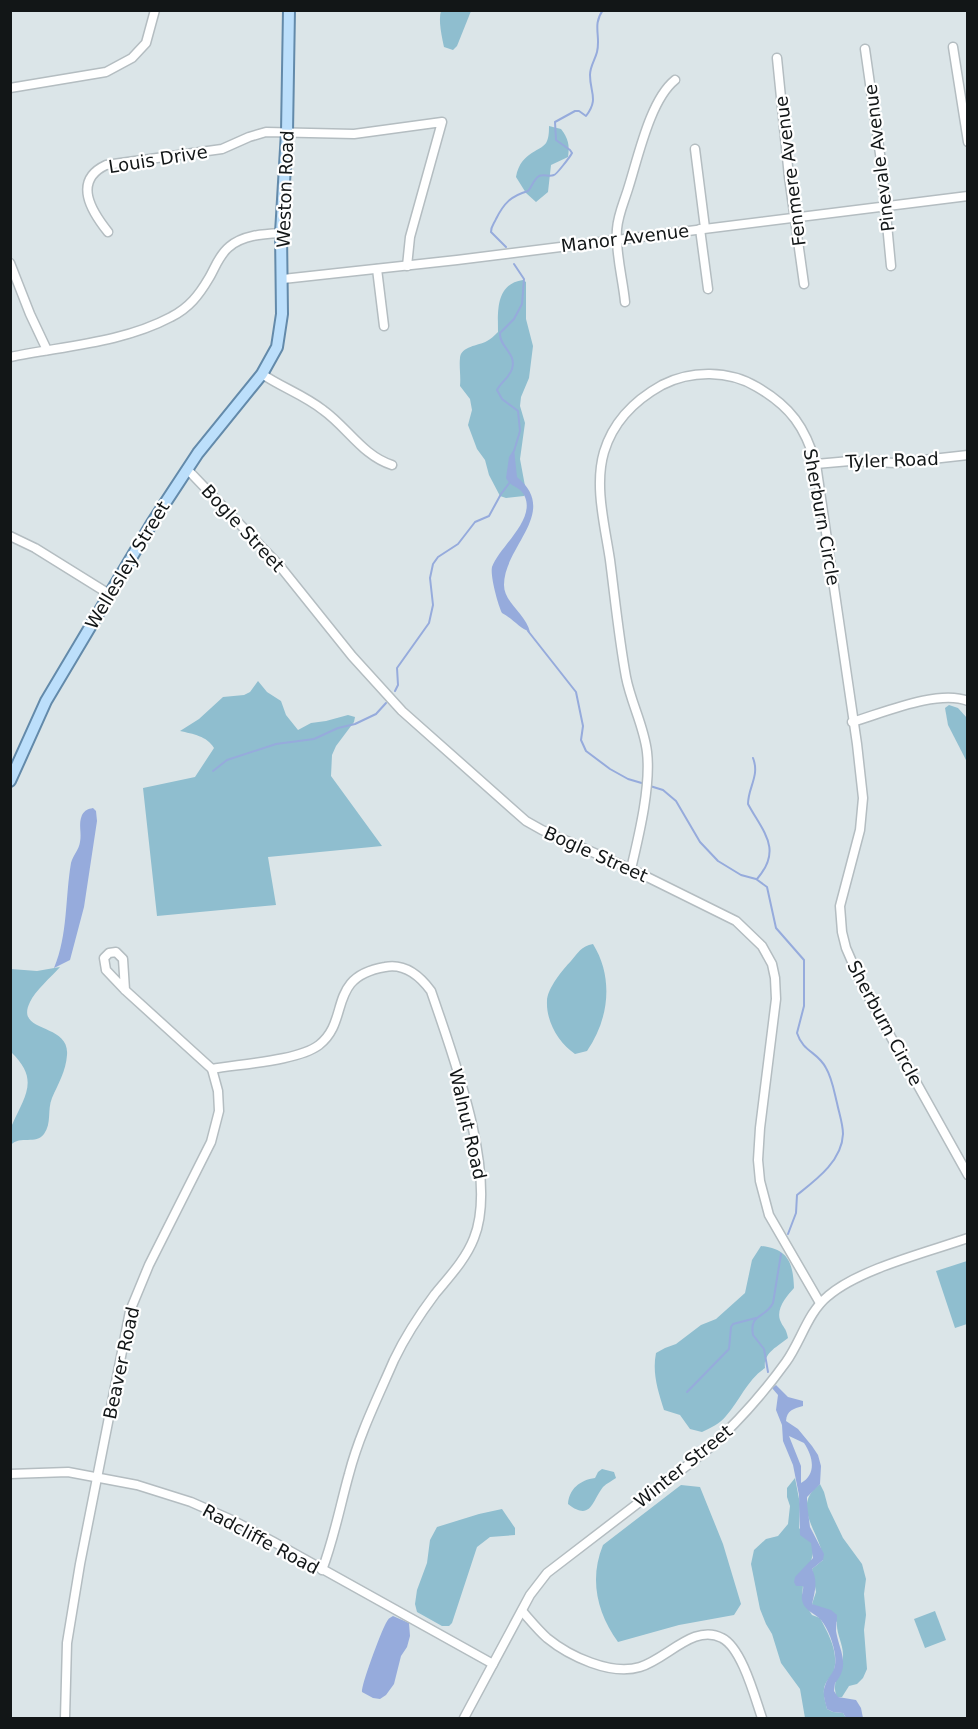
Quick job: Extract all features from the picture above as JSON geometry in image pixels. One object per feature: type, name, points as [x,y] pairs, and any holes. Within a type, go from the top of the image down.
[{"type":"main road","name":"Weston Road","points":[[269,364],[280,337],[283,279],[281,233],[287,132],[289,10]]},
{"type":"main road","name":"Wellesley Street","points":[[10,781],[46,701],[109,594],[187,469],[269,364]]},
{"type":"street","points":[[10,88],[106,72],[132,58],[146,43],[155,10]]},
{"type":"street","points":[[953,47],[968,142]]},
{"type":"street","name":"Pinevale Avenue","points":[[865,50],[881,161],[891,266]]},
{"type":"street","name":"Fenmere Avenue","points":[[777,58],[804,284]]},
{"type":"street","points":[[625,302],[617,239],[618,220],[640,150],[661,96],[675,80]]},
{"type":"street","points":[[287,132],[354,134],[442,122],[410,237],[406,266]]},
{"type":"street","name":"Louis Drive","points":[[108,232],[93,211],[87,191],[91,178],[100,168],[222,149],[258,134],[287,132]]},
{"type":"street","points":[[695,149],[708,289]]},
{"type":"street","name":"Manor Avenue","points":[[283,279],[406,266],[968,196]]},
{"type":"street","points":[[10,357],[76,346],[134,332],[170,318],[189,307],[228,247],[242,239],[281,233]]},
{"type":"street","points":[[11,266],[47,350]]},
{"type":"street","points":[[377,269],[384,326]]},
{"type":"street","points":[[262,374],[318,406],[334,418],[373,457],[392,465]]},
{"type":"street","name":"Sherburn Circle","points":[[631,869],[647,775],[645,742],[626,677],[602,502],[600,477],[604,452],[627,410],[655,389],[672,380],[699,374],[720,375],[753,384],[780,402],[798,421],[811,445],[816,464],[857,744],[863,814],[840,906],[842,932],[846,948],[863,987],[968,1175]]},
{"type":"street","name":"Tyler Road","points":[[816,464],[850,461],[896,463],[968,455]]},
{"type":"street","name":"Bogle Street","points":[[187,469],[279,565],[352,656],[402,711],[526,821],[631,869],[736,921],[762,946],[772,964],[776,999],[760,1128],[758,1160],[760,1181],[769,1215],[820,1303]]},
{"type":"street","points":[[10,536],[35,548],[109,594]]},
{"type":"street","points":[[852,722],[931,698],[948,697],[968,701]]},
{"type":"street","name":"Walnut Road","points":[[212,1069],[300,1054],[319,1045],[332,1030],[343,996],[351,984],[368,970],[392,965],[408,969],[422,979],[431,991],[465,1100],[480,1162],[481,1209],[474,1238],[456,1268],[410,1332],[396,1357],[357,1450],[322,1570]]},
{"type":"street","points":[[125,990],[212,1069]]},
{"type":"street","name":"Beaver Road","points":[[65,1719],[67,1643],[80,1564],[130,1311],[149,1265],[211,1142],[219,1111],[218,1090],[212,1069]]},
{"type":"street","name":"Winter Street","points":[[464,1719],[537,1584],[557,1564],[706,1451],[737,1422],[785,1363],[820,1303],[834,1290],[857,1278],[968,1238]]},
{"type":"street","name":"Radcliffe Road","points":[[10,1474],[68,1472],[137,1485],[191,1502],[234,1521],[493,1664]]},
{"type":"street","points":[[522,1611],[541,1632],[558,1645],[588,1660],[617,1668],[638,1668],[646,1665],[693,1636],[708,1633],[723,1638],[734,1650],[753,1692],[762,1719]]},
{"type":"shaded area","points":[[441,11],[471,11],[457,46],[453,50],[444,47],[440,24]]},
{"type":"shaded area","points":[[549,126],[561,129],[563,132],[569,145],[568,157],[551,165],[548,192],[536,202],[526,193],[516,177],[522,162],[545,145]]},
{"type":"shaded area","points":[[523,280],[526,282],[526,319],[533,346],[529,378],[521,397],[520,406],[525,423],[520,459],[525,486],[524,496],[506,498],[500,496],[489,475],[485,460],[477,449],[468,425],[472,410],[470,399],[460,386],[460,358],[463,351],[487,341],[498,332],[500,300],[503,293],[507,287]]},
{"type":"shaded area","points":[[514,449],[517,477],[529,490],[533,503],[532,516],[506,571],[504,585],[511,603],[530,632],[502,613],[492,577],[492,567],[521,524],[527,506],[523,493],[506,478],[509,457]]},
{"type":"shaded area","points":[[258,681],[267,692],[281,701],[286,715],[298,730],[311,723],[348,715],[355,717],[332,755],[331,776],[382,846],[268,857],[276,905],[157,916],[143,788],[195,777],[214,748],[204,738],[180,731],[199,719],[223,697],[244,695],[250,692]]},
{"type":"shaded area","points":[[949,705],[958,708],[967,718],[967,762],[948,725],[945,708]]},
{"type":"shaded area","points":[[93,808],[96,811],[97,821],[84,907],[70,960],[54,968],[62,943],[69,876],[71,863],[80,842],[81,818],[85,811]]},
{"type":"shaded area","points":[[593,944],[604,971],[606,998],[604,1012],[600,1026],[587,1051],[575,1054],[559,1038],[551,1024],[547,1001],[550,991],[564,969],[585,946]]},
{"type":"shaded area","points":[[60,967],[36,993],[27,1012],[29,1019],[60,1037],[66,1045],[65,1066],[52,1098],[48,1125],[44,1134],[37,1139],[19,1141],[11,1145],[11,1127],[25,1096],[27,1079],[20,1062],[11,1052],[11,969],[37,971]]},
{"type":"shaded area","points":[[761,1246],[777,1250],[787,1258],[790,1264],[794,1288],[783,1302],[779,1316],[788,1338],[768,1354],[765,1368],[748,1384],[724,1419],[702,1432],[690,1429],[680,1415],[664,1410],[655,1375],[656,1353],[676,1344],[701,1325],[716,1319],[745,1293],[752,1260]]},
{"type":"shaded area","points":[[967,1261],[967,1324],[955,1328],[936,1271]]},
{"type":"shaded area","points":[[776,1385],[788,1397],[803,1401],[803,1406],[789,1412],[786,1421],[798,1429],[818,1455],[821,1466],[820,1484],[807,1497],[807,1504],[810,1527],[824,1554],[823,1560],[812,1569],[815,1591],[812,1604],[831,1610],[837,1615],[836,1631],[843,1664],[834,1691],[838,1697],[856,1700],[863,1718],[846,1718],[843,1713],[827,1709],[824,1691],[835,1666],[834,1651],[824,1623],[803,1604],[803,1586],[796,1586],[794,1582],[795,1577],[813,1558],[811,1543],[800,1535],[799,1495],[793,1465],[783,1441],[782,1425],[776,1410],[778,1395],[772,1388]],"holes":[[[789,1436],[804,1443],[810,1453],[812,1464],[809,1475],[801,1483],[801,1466]]]},
{"type":"shaded area","points":[[602,1469],[614,1472],[616,1478],[603,1487],[590,1508],[582,1511],[568,1504],[576,1486],[595,1478]]},
{"type":"shaded area","points":[[795,1478],[800,1504],[799,1528],[811,1541],[813,1548],[810,1564],[800,1584],[803,1585],[802,1599],[812,1615],[820,1618],[834,1652],[835,1667],[824,1688],[827,1709],[843,1713],[846,1718],[805,1718],[800,1689],[781,1663],[772,1634],[760,1609],[751,1564],[754,1550],[766,1539],[778,1536],[788,1524],[790,1506],[787,1488]]},
{"type":"shaded area","points":[[820,1484],[843,1538],[862,1564],[866,1579],[864,1630],[867,1669],[863,1678],[857,1684],[849,1686],[842,1697],[837,1697],[835,1691],[843,1655],[837,1622],[812,1604],[816,1592],[812,1569],[823,1560],[807,1511],[807,1502],[811,1493]]},
{"type":"shaded area","points":[[681,1485],[700,1487],[723,1544],[741,1604],[734,1615],[679,1625],[618,1642],[600,1608],[597,1595],[596,1570],[603,1545]]},
{"type":"shaded area","points":[[502,1509],[515,1528],[515,1535],[490,1537],[477,1547],[452,1623],[449,1626],[442,1626],[417,1612],[415,1604],[417,1590],[427,1563],[430,1540],[437,1527]]},
{"type":"shaded area","points":[[935,1611],[946,1640],[925,1648],[914,1619]]},
{"type":"shaded area","points":[[393,1616],[409,1623],[410,1636],[401,1656],[394,1684],[380,1699],[373,1698],[362,1692],[363,1687],[383,1628],[388,1619]]},
{"type":"waterway","points":[[506,247],[491,232],[499,213],[505,204],[517,195],[528,191],[539,176],[554,175],[572,153],[556,140],[555,122],[575,111],[586,116],[590,110],[593,100],[590,72],[598,46],[598,21],[603,10]]},
{"type":"waterway","points":[[514,264],[524,279],[522,304],[514,319],[500,333],[500,338],[513,363],[511,372],[497,390],[502,399],[518,411],[520,431],[514,451]]},
{"type":"waterway","points":[[395,691],[398,685],[397,668],[429,623],[433,605],[430,578],[433,564],[438,557],[458,544],[475,522],[489,516],[510,482]]},
{"type":"waterway","points":[[528,631],[576,692],[583,726],[581,740],[586,751],[610,769],[628,779],[645,784]]},
{"type":"waterway","points":[[213,771],[227,760],[276,744],[314,739],[338,728],[355,724],[376,714],[386,703]]},
{"type":"waterway","points":[[753,758],[755,770],[748,804],[764,832],[770,849],[769,859],[757,879]]},
{"type":"waterway","points":[[650,786],[663,790],[676,801],[700,842],[718,861],[741,875],[756,879],[767,887],[776,928],[804,960],[804,1006],[797,1033],[803,1044],[819,1058],[828,1072],[842,1122],[843,1134],[838,1153],[827,1169],[797,1195],[796,1213],[788,1234]]},
{"type":"waterway","points":[[768,1372],[764,1349],[753,1335],[752,1328],[755,1319],[766,1312],[773,1303],[781,1254]]},
{"type":"waterway","points":[[687,1392],[729,1349],[733,1324],[756,1318]]}]
